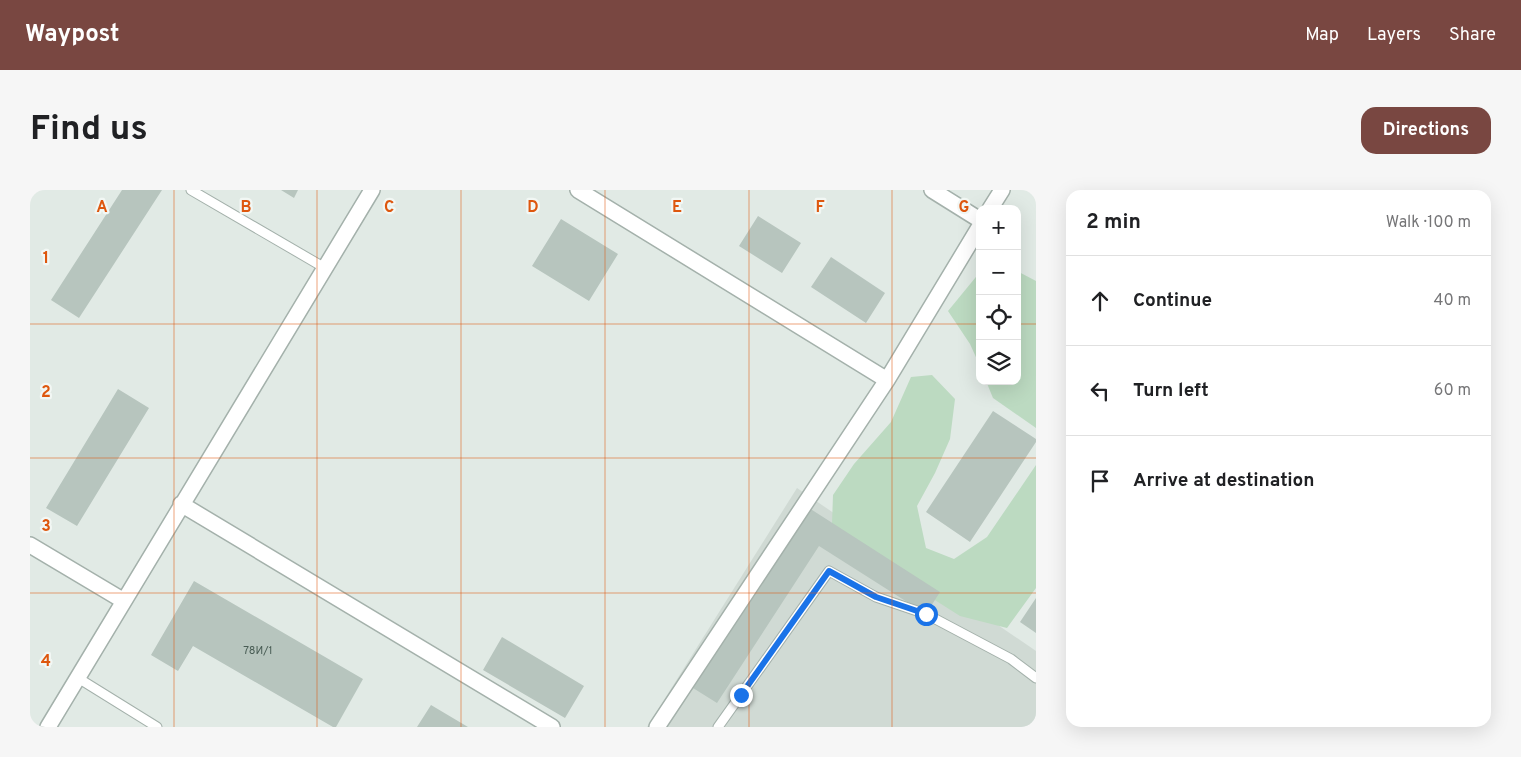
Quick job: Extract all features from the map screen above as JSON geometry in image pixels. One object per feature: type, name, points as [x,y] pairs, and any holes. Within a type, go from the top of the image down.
[{"type":"street","points":[[48,727],[372,190]]},
{"type":"street","points":[[578,190],[887,380]]},
{"type":"street","points":[[932,190],[976,218]]},
{"type":"street","points":[[993,205],[1002,190]]},
{"type":"street","points":[[657,727],[887,380],[976,233]]},
{"type":"street","points":[[181,504],[552,727]]},
{"type":"street","points":[[30,544],[124,601]]},
{"type":"lane","points":[[191,190],[325,268]]},
{"type":"lane","points":[[718,727],[829,571],[876,597],[926,614],[1011,659],[1036,678]]},
{"type":"lane","points":[[78,678],[157,727]]},
{"type":"shaded area","points":[[797,488],[1036,651],[1036,727],[647,727]]},
{"type":"green space","points":[[1021,273],[1036,281],[1036,428],[993,398],[988,385],[1021,385]]},
{"type":"green space","points":[[976,277],[976,357],[970,344],[948,311]]},
{"type":"green space","points":[[932,375],[955,399],[950,439],[935,473],[917,506],[926,548],[954,559],[987,537],[1036,465],[1036,588],[1007,628],[960,616],[878,564],[832,524],[833,495],[854,464],[891,422],[911,377]]},
{"type":"building","points":[[122,190],[162,190],[79,318],[51,300]]},
{"type":"building","points":[[281,190],[298,190],[294,198]]},
{"type":"building","points":[[758,216],[801,243],[782,273],[739,246]]},
{"type":"building","points":[[561,219],[618,254],[589,301],[532,266]]},
{"type":"building","points":[[831,257],[885,293],[866,323],[811,287]]},
{"type":"building","points":[[118,389],[149,408],[77,526],[46,508]]},
{"type":"building","points":[[993,411],[1036,439],[1036,442],[970,542],[926,512]]},
{"type":"building","points":[[809,508],[940,592],[926,614],[819,546],[717,703],[693,688]]},
{"type":"building","points":[[194,581],[363,679],[336,727],[193,646],[178,671],[151,655]]},
{"type":"building","points":[[1036,598],[1036,633],[1020,622]]},
{"type":"building","points":[[502,637],[584,686],[565,718],[483,670]]},
{"type":"building","points":[[431,705],[468,727],[417,727]]},
{"type":"route","points":[[741,695],[829,571],[876,597],[926,614]]}]
